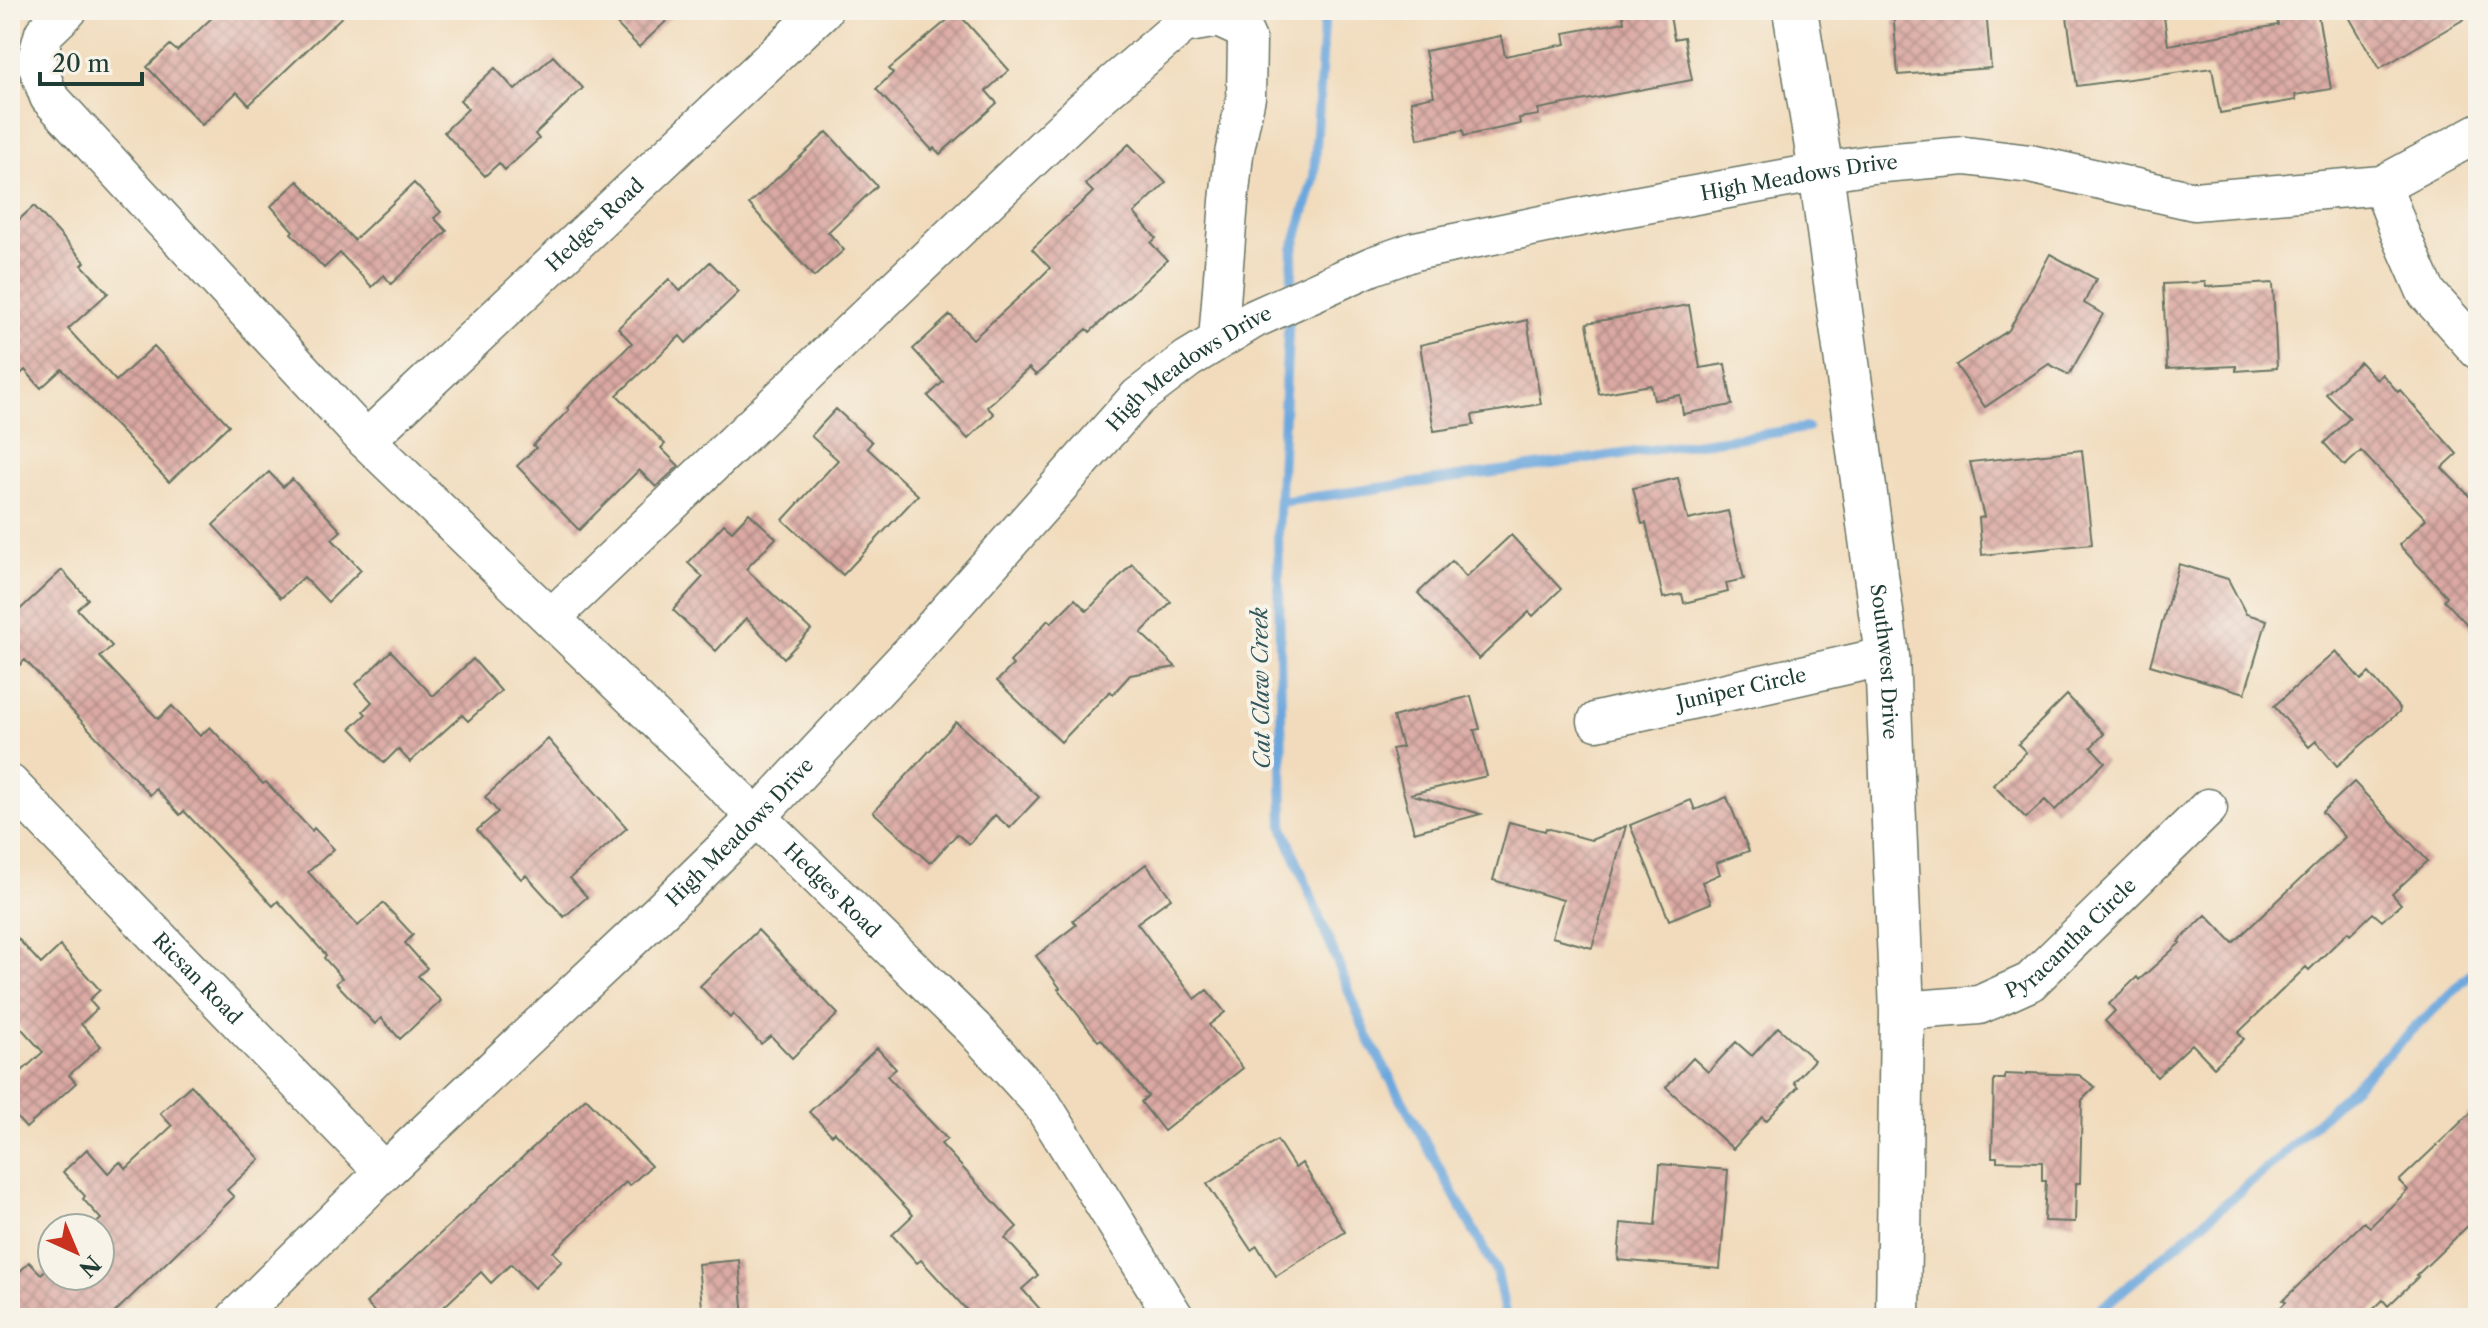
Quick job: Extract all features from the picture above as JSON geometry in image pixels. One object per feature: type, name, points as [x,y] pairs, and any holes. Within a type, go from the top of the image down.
[{"type":"main road","name":"Southwest Drive","points":[[1795,10],[1821,172],[1887,656],[1902,1011],[1898,1318]]},
{"type":"street","name":"Hedges Road","points":[[68,10],[44,33],[36,62],[49,97],[366,440],[974,1029],[1042,1104],[1175,1318]]},
{"type":"street","name":"Hedges Road","points":[[366,440],[823,10]]},
{"type":"street","points":[[551,618],[1082,111],[1183,24],[1218,18],[1242,29],[1247,40],[1246,97],[1234,154],[1218,340]]},
{"type":"street","name":"High Meadows Drive","points":[[236,1318],[384,1172],[757,817],[917,646],[1138,397],[1188,359],[1254,319],[1322,287],[1415,251],[1624,208],[1872,164],[1965,156],[2030,164],[2194,201],[2382,185],[2478,133]]},
{"type":"street","points":[[2382,185],[2426,292],[2478,350]]},
{"type":"street","name":"Juniper Circle","points":[[1597,721],[1887,656]]},
{"type":"street","name":"Ricsan Road","points":[[10,784],[384,1172]]},
{"type":"street","name":"Pyracantha Circle","points":[[1902,1011],[1979,1005],[2030,982],[2208,808]]},
{"type":"building","points":[[220,10],[349,10],[249,105],[237,92],[202,125],[147,67],[170,45],[177,51]]},
{"type":"building","points":[[603,10],[678,10],[639,47]]},
{"type":"building","points":[[1622,10],[1669,10],[1674,39],[1684,37],[1692,80],[1538,109],[1539,115],[1519,118],[1520,124],[1464,136],[1463,130],[1418,139],[1411,101],[1434,96],[1425,51],[1501,36],[1505,56],[1566,44],[1564,33],[1624,22]]},
{"type":"building","points":[[1893,10],[1986,10],[1991,68],[1898,75]]},
{"type":"building","points":[[2066,10],[2163,10],[2168,45],[2278,25],[2276,10],[2317,10],[2331,89],[2295,95],[2296,100],[2220,113],[2212,68],[2077,86]]},
{"type":"building","points":[[2345,10],[2478,10],[2478,11],[2379,69]]},
{"type":"building","points":[[957,12],[1009,70],[986,91],[997,103],[940,154],[934,148],[932,150],[876,89],[893,73],[889,69]]},
{"type":"building","points":[[553,56],[583,88],[535,134],[539,139],[505,170],[499,163],[485,176],[444,132],[468,109],[460,100],[495,68],[515,90]]},
{"type":"building","points":[[827,132],[877,186],[828,232],[844,250],[814,277],[749,204]]},
{"type":"building","points":[[1129,144],[1166,183],[1134,213],[1156,238],[1151,243],[1167,260],[1090,332],[1087,329],[1036,375],[1029,368],[987,407],[994,414],[968,439],[928,396],[943,382],[913,349],[950,315],[973,339],[1039,279],[1050,268],[1032,249],[1093,192],[1085,184]]},
{"type":"building","points":[[298,181],[354,240],[414,183],[441,212],[434,218],[447,231],[391,284],[384,275],[372,287],[340,253],[324,268],[271,206]]},
{"type":"building","points":[[34,206],[85,262],[82,265],[108,293],[68,329],[116,381],[154,346],[229,425],[169,482],[62,369],[41,388],[25,370],[10,384],[10,228]]},
{"type":"building","points":[[2050,254],[2096,279],[2084,303],[2103,314],[2069,375],[2049,364],[1985,407],[1956,365],[2009,330]]},
{"type":"building","points":[[710,262],[739,292],[686,343],[680,336],[617,395],[665,444],[661,448],[679,466],[656,487],[639,470],[579,530],[517,466],[536,448],[533,445],[569,410],[567,408],[632,343],[618,328],[669,279],[680,291]]},
{"type":"building","points":[[2205,282],[2206,287],[2273,283],[2277,368],[2236,371],[2236,366],[2167,369],[2163,284]]},
{"type":"building","points":[[1689,305],[1700,368],[1725,364],[1732,405],[1683,414],[1680,395],[1654,400],[1651,385],[1599,394],[1587,323]]},
{"type":"building","points":[[1527,320],[1541,404],[1472,415],[1474,425],[1434,431],[1420,345]]},
{"type":"building","points":[[2360,362],[2377,380],[2382,374],[2398,392],[2400,390],[2457,454],[2442,468],[2478,505],[2478,636],[2444,600],[2447,596],[2399,545],[2426,519],[2361,451],[2345,466],[2324,443],[2350,418],[2326,394]]},
{"type":"building","points":[[836,409],[872,442],[867,448],[918,495],[843,575],[783,520],[838,460],[811,436]]},
{"type":"building","points":[[2082,450],[2092,544],[1982,555],[1979,518],[1984,517],[1970,462]]},
{"type":"building","points":[[269,472],[283,487],[292,479],[341,531],[332,539],[361,570],[328,602],[304,577],[281,598],[213,525]]},
{"type":"building","points":[[1678,478],[1688,520],[1728,511],[1744,579],[1726,583],[1728,592],[1684,603],[1682,594],[1663,598],[1646,523],[1642,524],[1633,488]]},
{"type":"building","points":[[749,513],[776,538],[746,569],[811,630],[784,658],[746,618],[716,651],[673,610],[703,577],[688,563],[724,524],[732,531]]},
{"type":"building","points":[[1511,535],[1561,589],[1533,616],[1529,612],[1479,659],[1418,593],[1452,561],[1466,577]]},
{"type":"building","points":[[1132,564],[1171,602],[1141,633],[1176,667],[1130,675],[1113,694],[1110,691],[1061,742],[997,681],[1048,620],[1051,623],[1075,599],[1087,611]]},
{"type":"building","points":[[2179,564],[2228,579],[2246,614],[2267,620],[2245,693],[2150,665]]},
{"type":"building","points":[[62,570],[88,599],[77,609],[112,646],[100,657],[158,719],[172,706],[200,736],[210,727],[263,784],[266,782],[312,831],[314,828],[334,849],[308,872],[358,926],[383,903],[413,935],[405,943],[427,968],[418,976],[441,1001],[400,1039],[381,1018],[375,1024],[336,983],[342,978],[324,958],[326,955],[278,901],[273,906],[184,811],[180,815],[156,789],[150,795],[25,660],[10,674],[10,619]]},
{"type":"building","points":[[391,651],[433,696],[473,659],[501,691],[468,721],[462,715],[410,762],[398,749],[384,763],[351,728],[366,714],[363,711],[372,702],[356,684]]},
{"type":"building","points":[[2336,651],[2361,680],[2369,673],[2400,709],[2337,766],[2316,741],[2309,747],[2274,706]]},
{"type":"building","points":[[2067,695],[2104,734],[2091,747],[2105,762],[2055,810],[2045,800],[2026,818],[1993,785],[2026,752],[2018,744]]},
{"type":"building","points":[[1471,696],[1480,729],[1474,730],[1487,776],[1410,794],[1481,814],[1414,832],[1392,749],[1402,747],[1393,717]]},
{"type":"building","points":[[956,722],[1039,797],[1010,828],[995,815],[969,844],[957,834],[930,863],[873,812]]},
{"type":"building","points":[[548,739],[627,828],[570,878],[587,897],[564,917],[526,875],[521,879],[477,830],[498,812],[485,797]]},
{"type":"building","points":[[2354,782],[2428,861],[2392,894],[2401,904],[2382,921],[2373,913],[2350,935],[2348,932],[2309,970],[2306,967],[2238,1033],[2244,1039],[2214,1067],[2192,1044],[2157,1077],[2105,1021],[2115,1011],[2109,1004],[2180,943],[2206,915],[2233,943],[2345,837],[2322,812]]},
{"type":"building","points":[[1727,797],[1749,851],[1716,863],[1720,874],[1702,882],[1711,903],[1669,920],[1630,825],[1691,800],[1695,810]]},
{"type":"building","points":[[1509,822],[1591,840],[1626,826],[1592,948],[1552,937],[1563,900],[1493,880]]},
{"type":"building","points":[[1146,864],[1171,898],[1137,923],[1195,999],[1207,990],[1225,1012],[1209,1025],[1243,1068],[1164,1131],[1141,1102],[1148,1096],[1101,1039],[1098,1041],[1036,956],[1076,925],[1073,920]]},
{"type":"building","points":[[10,930],[41,964],[60,946],[100,990],[89,1000],[97,1009],[81,1024],[101,1046],[69,1075],[76,1083],[26,1128],[10,1110],[10,1082],[43,1052],[10,1016]]},
{"type":"building","points":[[758,930],[838,1014],[792,1058],[771,1036],[761,1044],[733,1014],[730,1018],[700,986]]},
{"type":"building","points":[[1778,1027],[1814,1060],[1794,1082],[1798,1087],[1766,1121],[1762,1117],[1733,1149],[1666,1087],[1693,1058],[1708,1072],[1736,1042],[1752,1056]]},
{"type":"building","points":[[877,1048],[896,1069],[887,1076],[947,1139],[941,1144],[1017,1227],[1005,1238],[1038,1275],[1022,1289],[1048,1318],[974,1318],[921,1260],[917,1263],[892,1235],[913,1215],[835,1132],[832,1135],[809,1112]]},
{"type":"building","points":[[2005,1074],[2079,1075],[2095,1087],[2082,1100],[2080,1183],[2076,1183],[2075,1222],[2044,1221],[2046,1181],[2042,1181],[2042,1162],[1997,1161],[1997,1157],[1992,1157],[1994,1079],[2005,1079]]},
{"type":"building","points":[[191,1085],[260,1159],[227,1190],[234,1197],[109,1318],[10,1318],[10,1282],[29,1262],[36,1269],[36,1292],[116,1292],[116,1212],[95,1212],[63,1172],[87,1149],[108,1173],[120,1162],[126,1169],[172,1126],[160,1113]]},
{"type":"building","points":[[586,1098],[651,1166],[629,1186],[626,1182],[553,1252],[562,1261],[534,1288],[511,1264],[491,1283],[481,1272],[432,1318],[380,1318],[366,1303]]},
{"type":"building","points":[[2478,1106],[2478,1216],[2388,1306],[2383,1300],[2364,1318],[2270,1318],[2286,1302],[2283,1300],[2364,1222],[2370,1227],[2408,1190],[2399,1181]]},
{"type":"building","points":[[1277,1140],[1295,1168],[1302,1163],[1345,1232],[1276,1276],[1257,1246],[1251,1250],[1207,1184]]},
{"type":"building","points":[[1660,1164],[1728,1170],[1720,1269],[1618,1260],[1621,1223],[1655,1226]]},
{"type":"building","points":[[739,1260],[744,1318],[703,1318],[698,1264]]},
{"type":"waterway","name":"Cat Claw Creek","points":[[1291,293],[1293,250],[1314,178],[1325,10]]},
{"type":"waterway","name":"Cat Claw Creek","points":[[1289,313],[1278,533],[1283,827],[1367,1036],[1497,1273],[1506,1318]]},
{"type":"waterway","points":[[1280,502],[1807,428]]},
{"type":"waterway","points":[[2090,1318],[2276,1161],[2478,967]]}]
